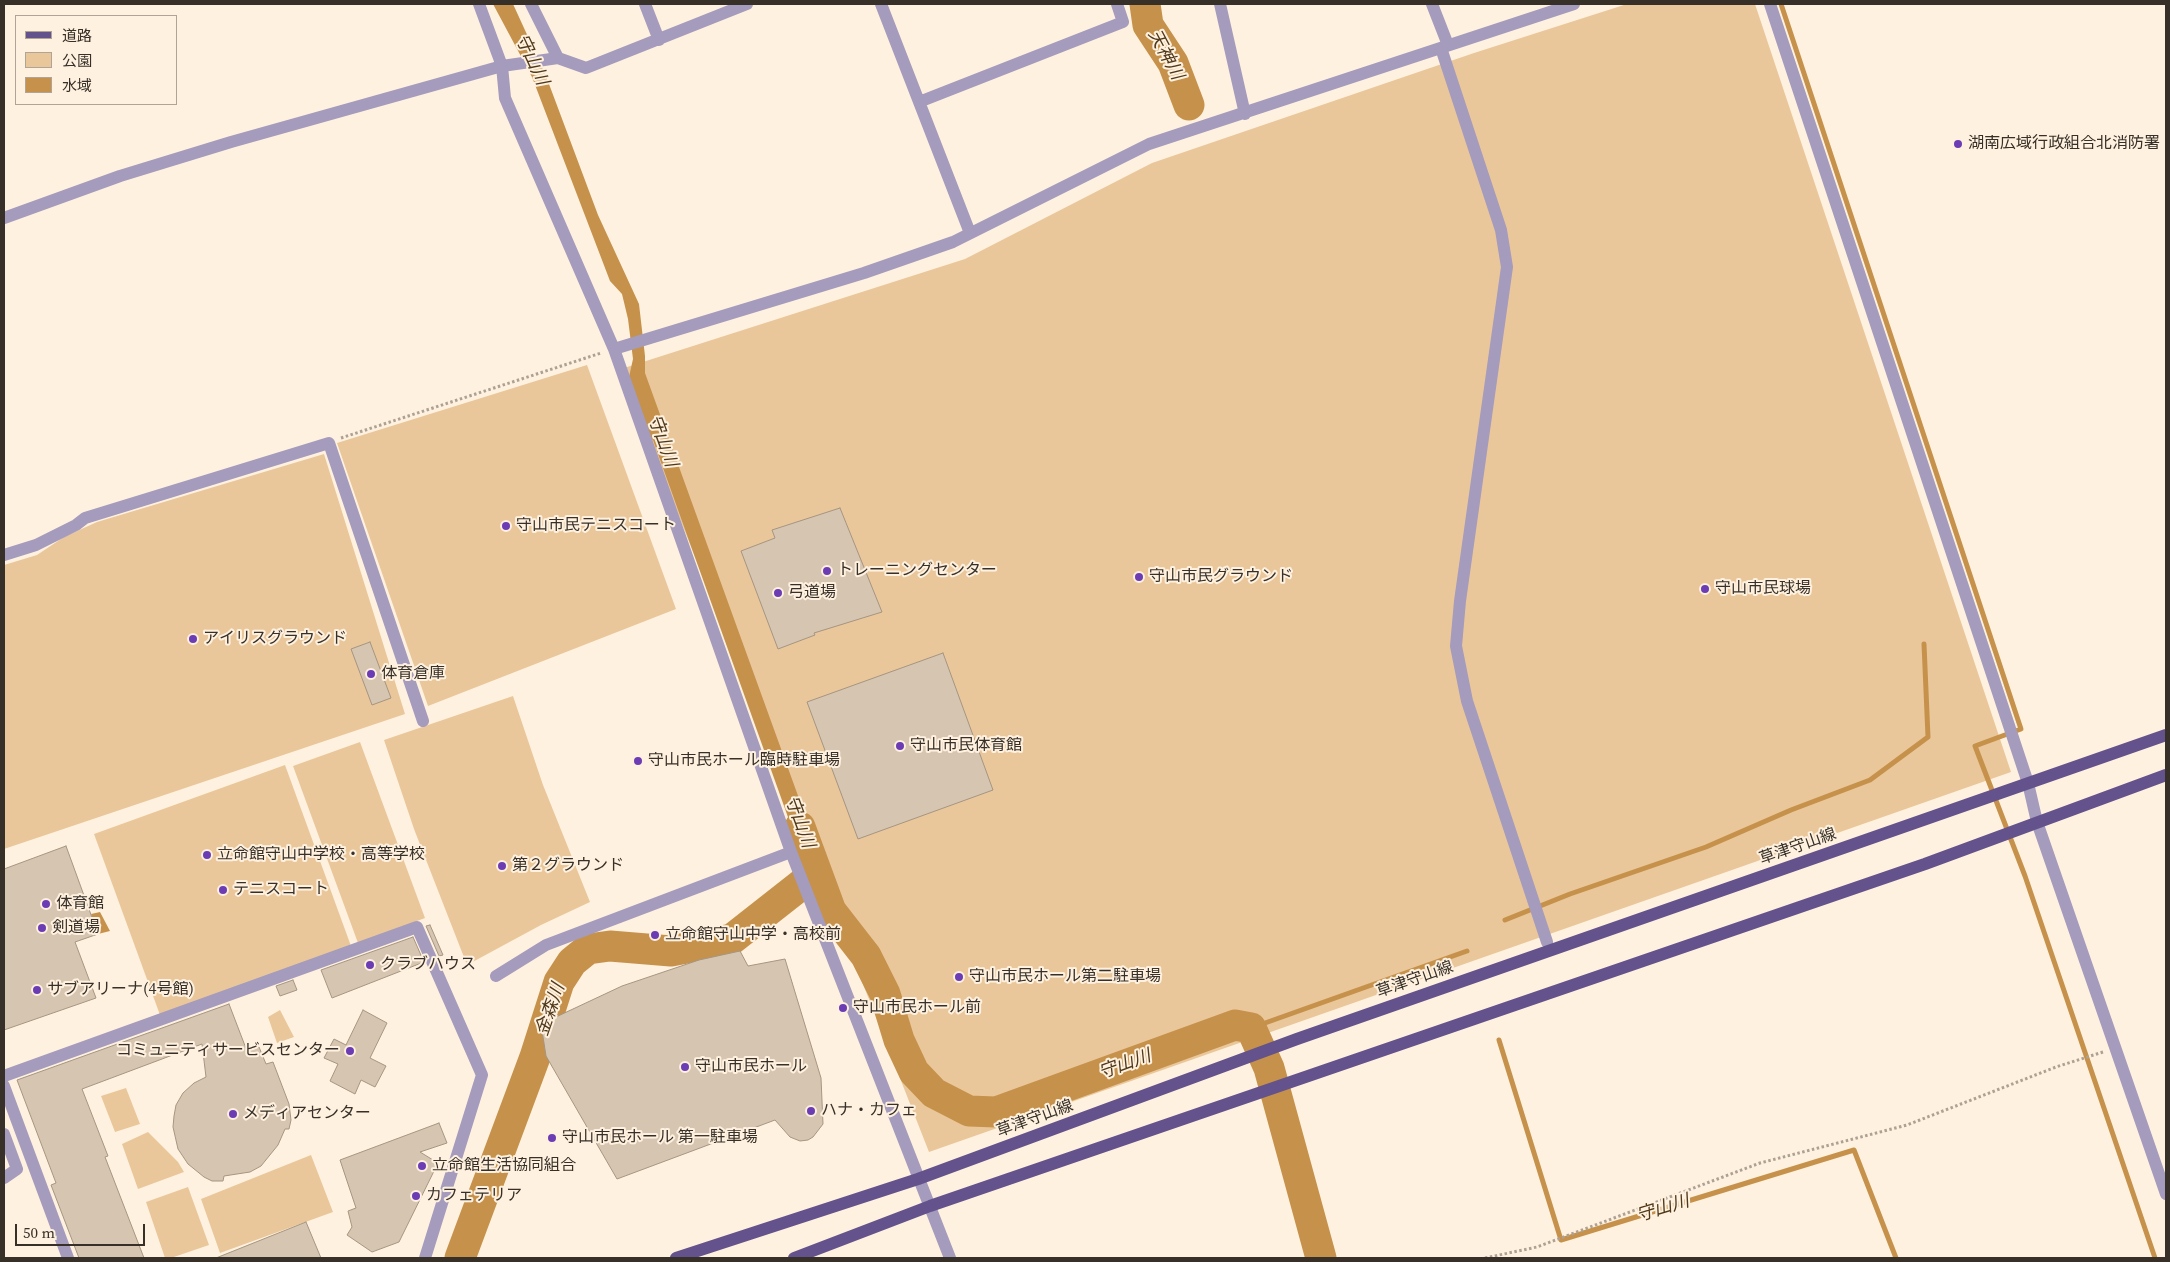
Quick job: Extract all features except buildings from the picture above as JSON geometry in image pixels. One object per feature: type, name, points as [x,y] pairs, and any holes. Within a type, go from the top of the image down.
[{"type":"main road","name":"草津守山線","points":[[676,1258],[918,1179],[1306,1036],[2166,735]]},
{"type":"main road","points":[[794,1258],[930,1206],[1926,864],[2166,775]]},
{"type":"street","points":[[479,4],[502,66],[505,98],[614,349],[791,852],[950,1258]]},
{"type":"street","points":[[531,4],[558,58]]},
{"type":"street","points":[[645,4],[659,40]]},
{"type":"street","points":[[4,218],[120,176],[231,142],[502,66],[558,58],[586,68],[747,4]]},
{"type":"street","points":[[881,4],[970,233]]},
{"type":"street","points":[[919,102],[1124,22],[1117,4]]},
{"type":"street","points":[[1220,4],[1245,114]]},
{"type":"street","points":[[1432,4],[1501,230],[1507,267],[1460,601],[1456,646],[1467,701],[1547,942]]},
{"type":"street","points":[[614,349],[864,273],[952,242],[1148,144],[1245,114],[1574,4]]},
{"type":"street","points":[[1770,4],[2028,783],[2037,822],[2166,1194]]},
{"type":"street","points":[[4,554],[36,545],[76,525],[85,518],[329,443],[423,721]]},
{"type":"street","points":[[496,976],[546,945],[791,852]]},
{"type":"street","points":[[4,1076],[417,927],[482,1075],[425,1258]]},
{"type":"street","points":[[4,1086],[68,1258]]},
{"type":"street","points":[[4,1134],[16,1169],[4,1178]]},
{"type":"path","points":[[329,443],[614,349]]},
{"type":"path","points":[[1485,1258],[1537,1247],[1760,1162],[1906,1125],[2056,1067],[2116,1049]]},
{"type":"green space","points":[[1627,4],[1755,4],[2011,772],[929,1152],[621,369],[965,259],[1152,163],[1474,53]]},
{"type":"green space","name":"守山市民テニスコート","points":[[587,365],[676,609],[428,706],[337,443]]},
{"type":"green space","name":"アイリスグラウンド","points":[[324,454],[405,714],[4,849],[4,565],[37,555],[64,537],[97,522]]},
{"type":"green space","name":"第２グラウンド","points":[[513,696],[543,785],[590,902],[541,925],[467,965],[414,829],[384,740]]},
{"type":"green space","points":[[360,742],[425,918],[358,943],[293,766]]},
{"type":"green space","name":"テニスコート","points":[[285,765],[351,946],[160,1015],[94,834]]},
{"type":"green space","points":[[280,1010],[294,1037],[277,1043],[268,1017]]},
{"type":"green space","points":[[126,1088],[140,1124],[115,1132],[101,1096]]},
{"type":"green space","points":[[148,1132],[178,1162],[184,1172],[138,1189],[122,1144]]},
{"type":"green space","points":[[311,1155],[333,1212],[220,1253],[201,1199]]},
{"type":"green space","points":[[188,1187],[209,1245],[171,1258],[165,1258],[146,1202]]},
{"type":"water","points":[[493,4],[513,4],[546,76],[598,215],[639,304],[645,373],[822,862],[808,873],[653,440],[647,436],[629,377],[633,359],[628,319],[622,294],[610,281],[532,77]]},
{"type":"water","points":[[100,912],[110,931],[98,934],[91,914]]},
{"type":"waterway","name":"天神川","points":[[1145,4],[1148,25],[1173,63],[1189,105]]},
{"type":"waterway","points":[[1781,4],[2021,729],[1975,746],[2025,876],[2155,1258]]},
{"type":"waterway","points":[[1505,920],[1570,894],[1706,847],[1791,810],[1870,780],[1928,737],[1924,644]]},
{"type":"waterway","name":"守山川","points":[[800,827],[831,911],[866,956],[885,994],[899,1040],[914,1072],[934,1093],[969,1111],[996,1112],[1235,1025],[1251,1028],[1269,1068],[1321,1258]]},
{"type":"waterway","name":"金森川","points":[[460,1258],[535,1057],[559,982],[572,962],[588,949],[610,946],[671,951],[732,939],[816,873]]},
{"type":"waterway","name":"守山川","points":[[1251,1028],[1467,951]]},
{"type":"waterway","name":"守山川","points":[[1499,1040],[1561,1240],[1854,1150],[1896,1258]]},
{"type":"place","name":"湖南広域行政組合北消防署","points":[[1958,144]]},
{"type":"place","name":"守山市民テニスコート","points":[[506,526]]},
{"type":"place","name":"トレーニングセンター","points":[[827,571]]},
{"type":"place","name":"守山市民グラウンド","points":[[1139,577]]},
{"type":"place","name":"守山市民球場","points":[[1705,589]]},
{"type":"place","name":"弓道場","points":[[778,593]]},
{"type":"place","name":"アイリスグラウンド","points":[[193,639]]},
{"type":"place","name":"体育倉庫","points":[[371,674]]},
{"type":"place","name":"守山市民体育館","points":[[900,746]]},
{"type":"place","name":"守山市民ホール臨時駐車場","points":[[638,761]]},
{"type":"place","name":"立命館守山中学校・高等学校","points":[[207,855]]},
{"type":"place","name":"第２グラウンド","points":[[502,866]]},
{"type":"place","name":"テニスコート","points":[[223,890]]},
{"type":"place","name":"体育館","points":[[46,904]]},
{"type":"place","name":"剣道場","points":[[42,928]]},
{"type":"place","name":"立命館守山中学・高校前","points":[[655,935]]},
{"type":"place","name":"クラブハウス","points":[[370,965]]},
{"type":"place","name":"守山市民ホール第二駐車場","points":[[959,977]]},
{"type":"place","name":"サブアリーナ(4号館)","points":[[37,990]]},
{"type":"place","name":"守山市民ホール前","points":[[843,1008]]},
{"type":"place","name":"コミュニティサービスセンター","points":[[350,1051]]},
{"type":"place","name":"守山市民ホール","points":[[685,1067]]},
{"type":"place","name":"ハナ・カフェ","points":[[811,1111]]},
{"type":"place","name":"メディアセンター","points":[[233,1114]]},
{"type":"place","name":"守山市民ホール 第一駐車場","points":[[552,1138]]},
{"type":"place","name":"立命館生活協同組合","points":[[422,1166]]},
{"type":"place","name":"カフェテリア","points":[[416,1196]]}]
